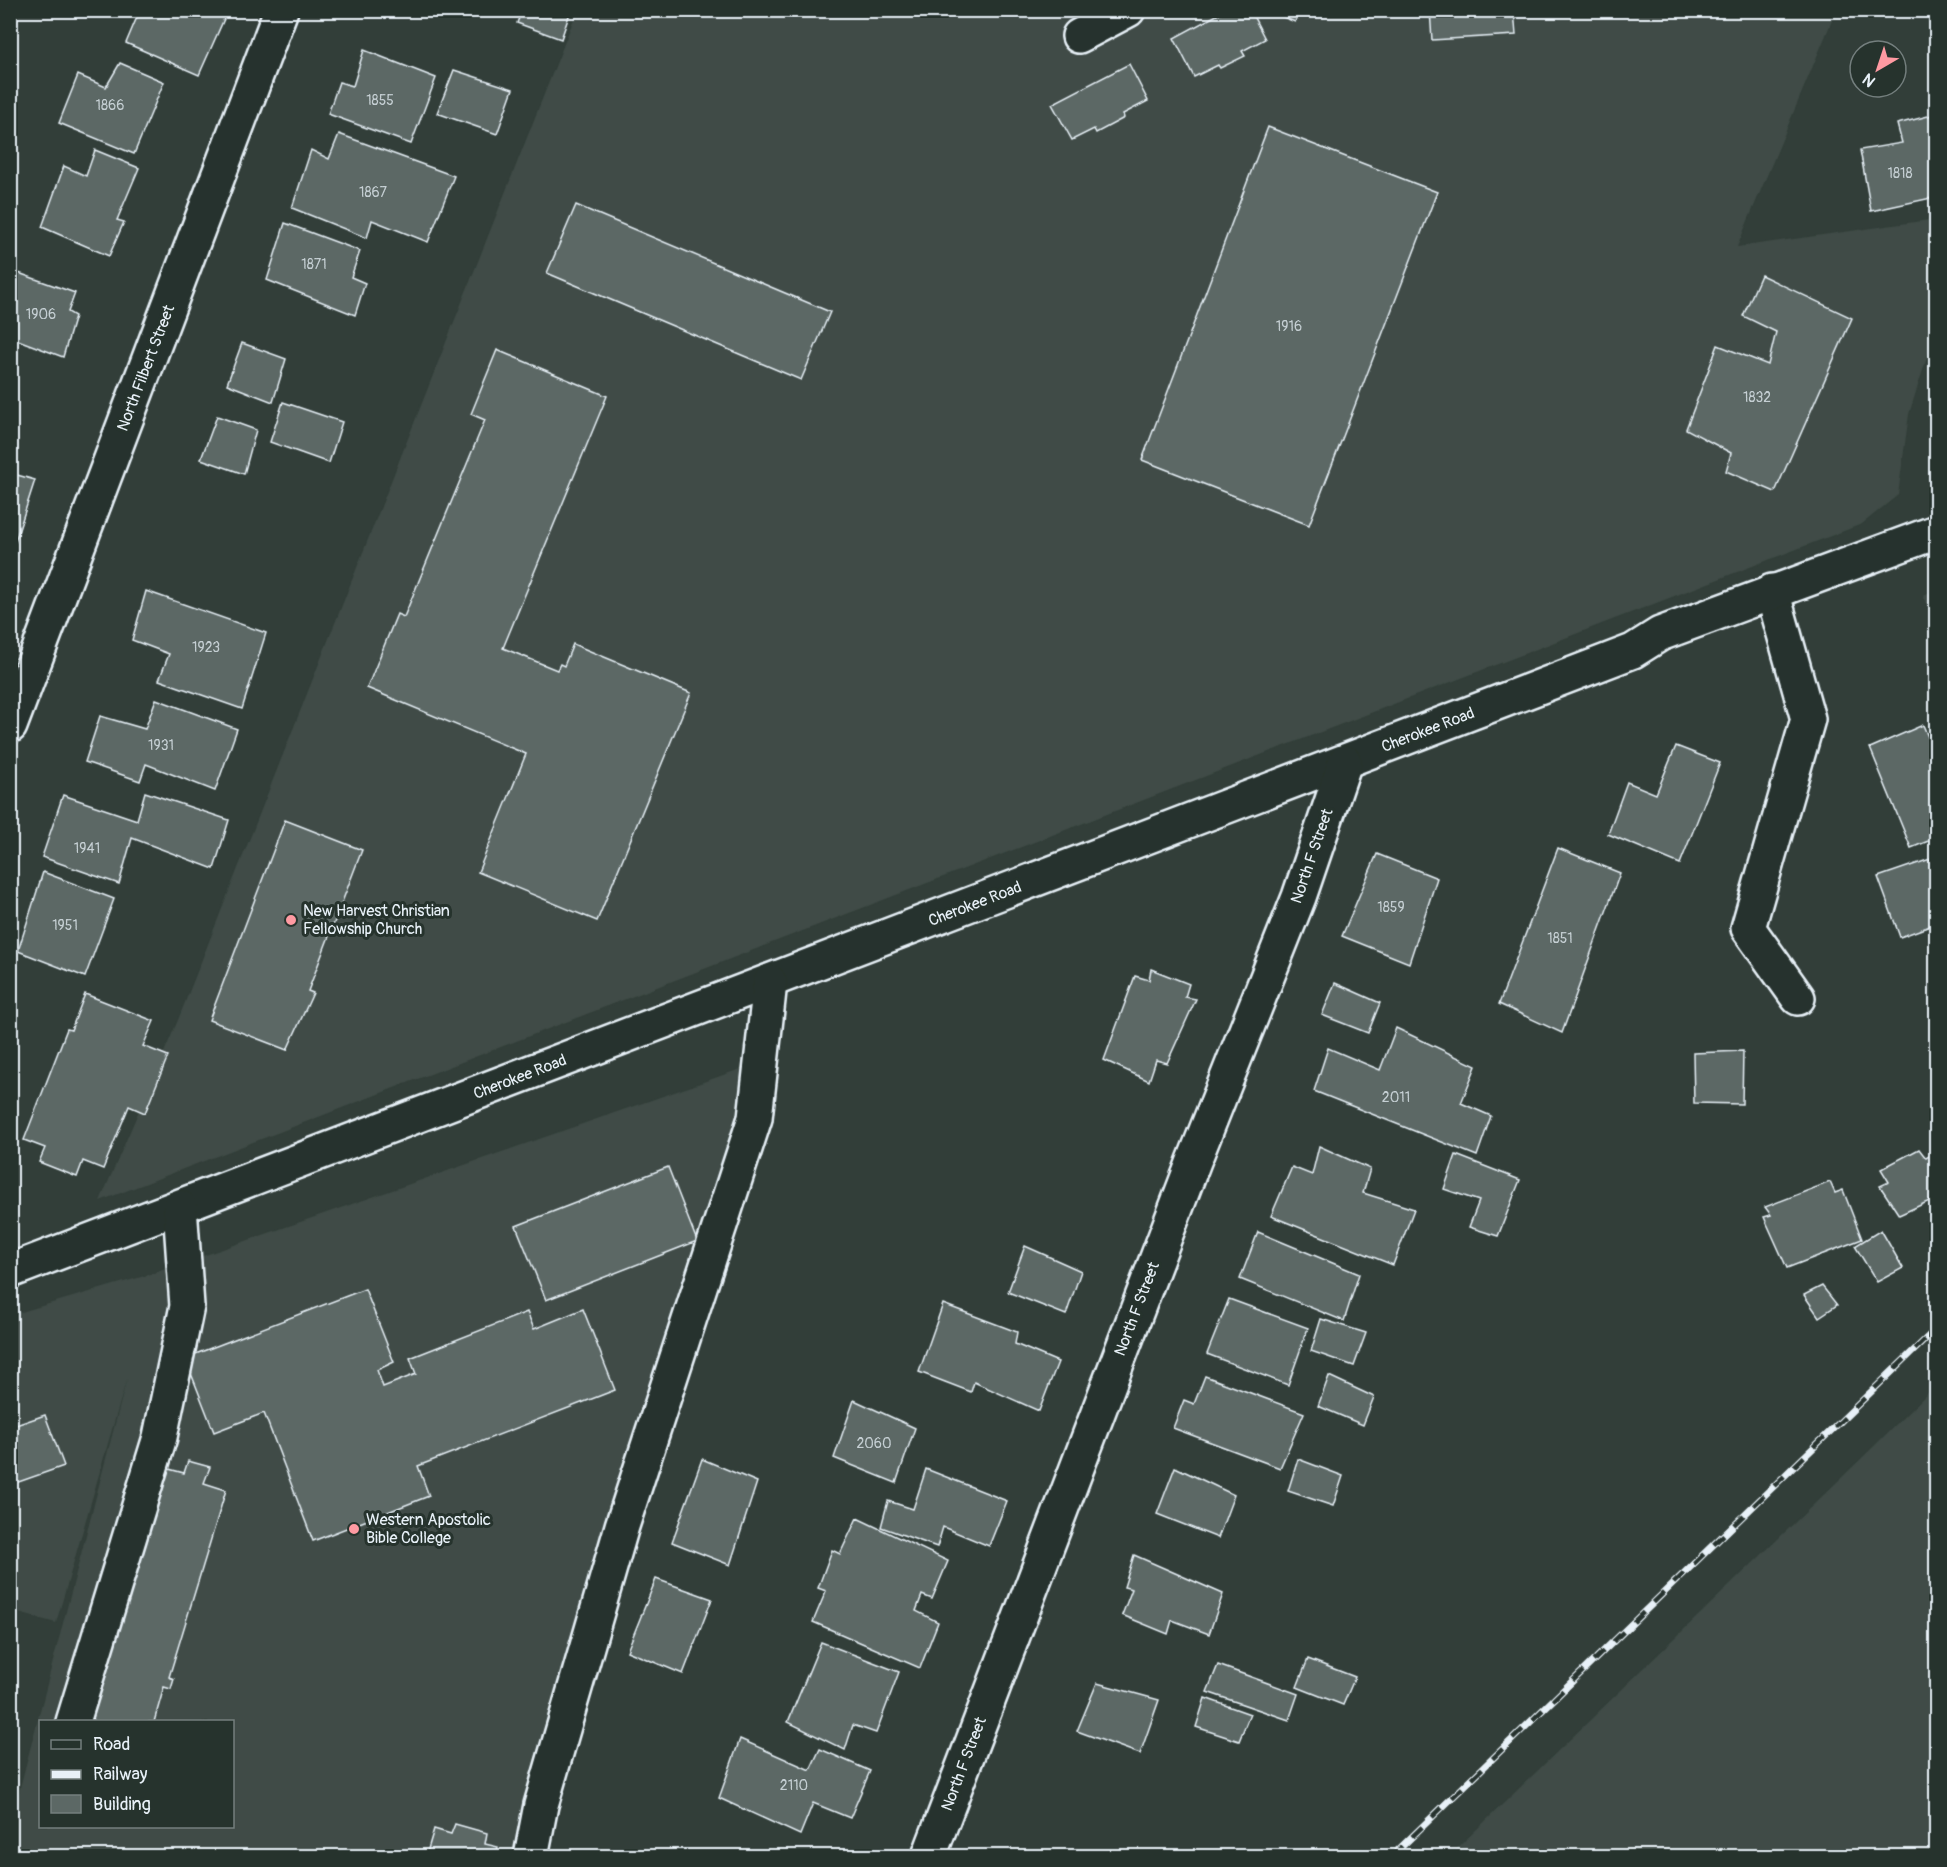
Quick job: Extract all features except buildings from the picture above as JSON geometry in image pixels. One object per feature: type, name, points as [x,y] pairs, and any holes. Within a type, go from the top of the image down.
[{"type":"street","name":"North Filbert Street","points":[[10,726],[280,10]]},
{"type":"street","points":[[1078,36],[1128,10]]},
{"type":"street","name":"Cherokee Road","points":[[10,1271],[1633,651],[1659,634],[1936,532]]},
{"type":"street","points":[[1772,591],[1808,719],[1748,928],[1798,998]]},
{"type":"street","name":"North F Street","points":[[929,1857],[1194,1161],[1299,897],[1345,762]]},
{"type":"street","points":[[531,1857],[541,1805],[622,1526],[755,1118],[770,982]]},
{"type":"street","points":[[74,1720],[160,1437],[187,1306],[180,1207]]},
{"type":"shaded area","points":[[577,11],[1836,11],[1737,247],[1936,219],[1936,329],[1909,414],[1898,495],[1862,524],[100,1201],[178,1020]]},
{"type":"shaded area","points":[[1936,590],[1936,627],[1923,595]]},
{"type":"shaded area","name":"Western Apostolic Bible College","points":[[755,1064],[524,1856],[11,1856],[11,1822],[127,1378],[56,1623],[11,1611],[11,1315],[148,1275]]},
{"type":"shaded area","points":[[1936,1385],[1936,1856],[1449,1856],[1865,1455]]},
{"type":"railway","points":[[1392,1856],[1936,1329]]},
{"type":"place","name":"New Harvest Christian Fellowship Church","points":[[291,920]]},
{"type":"place","name":"Western Apostolic Bible College","points":[[354,1529]]}]
